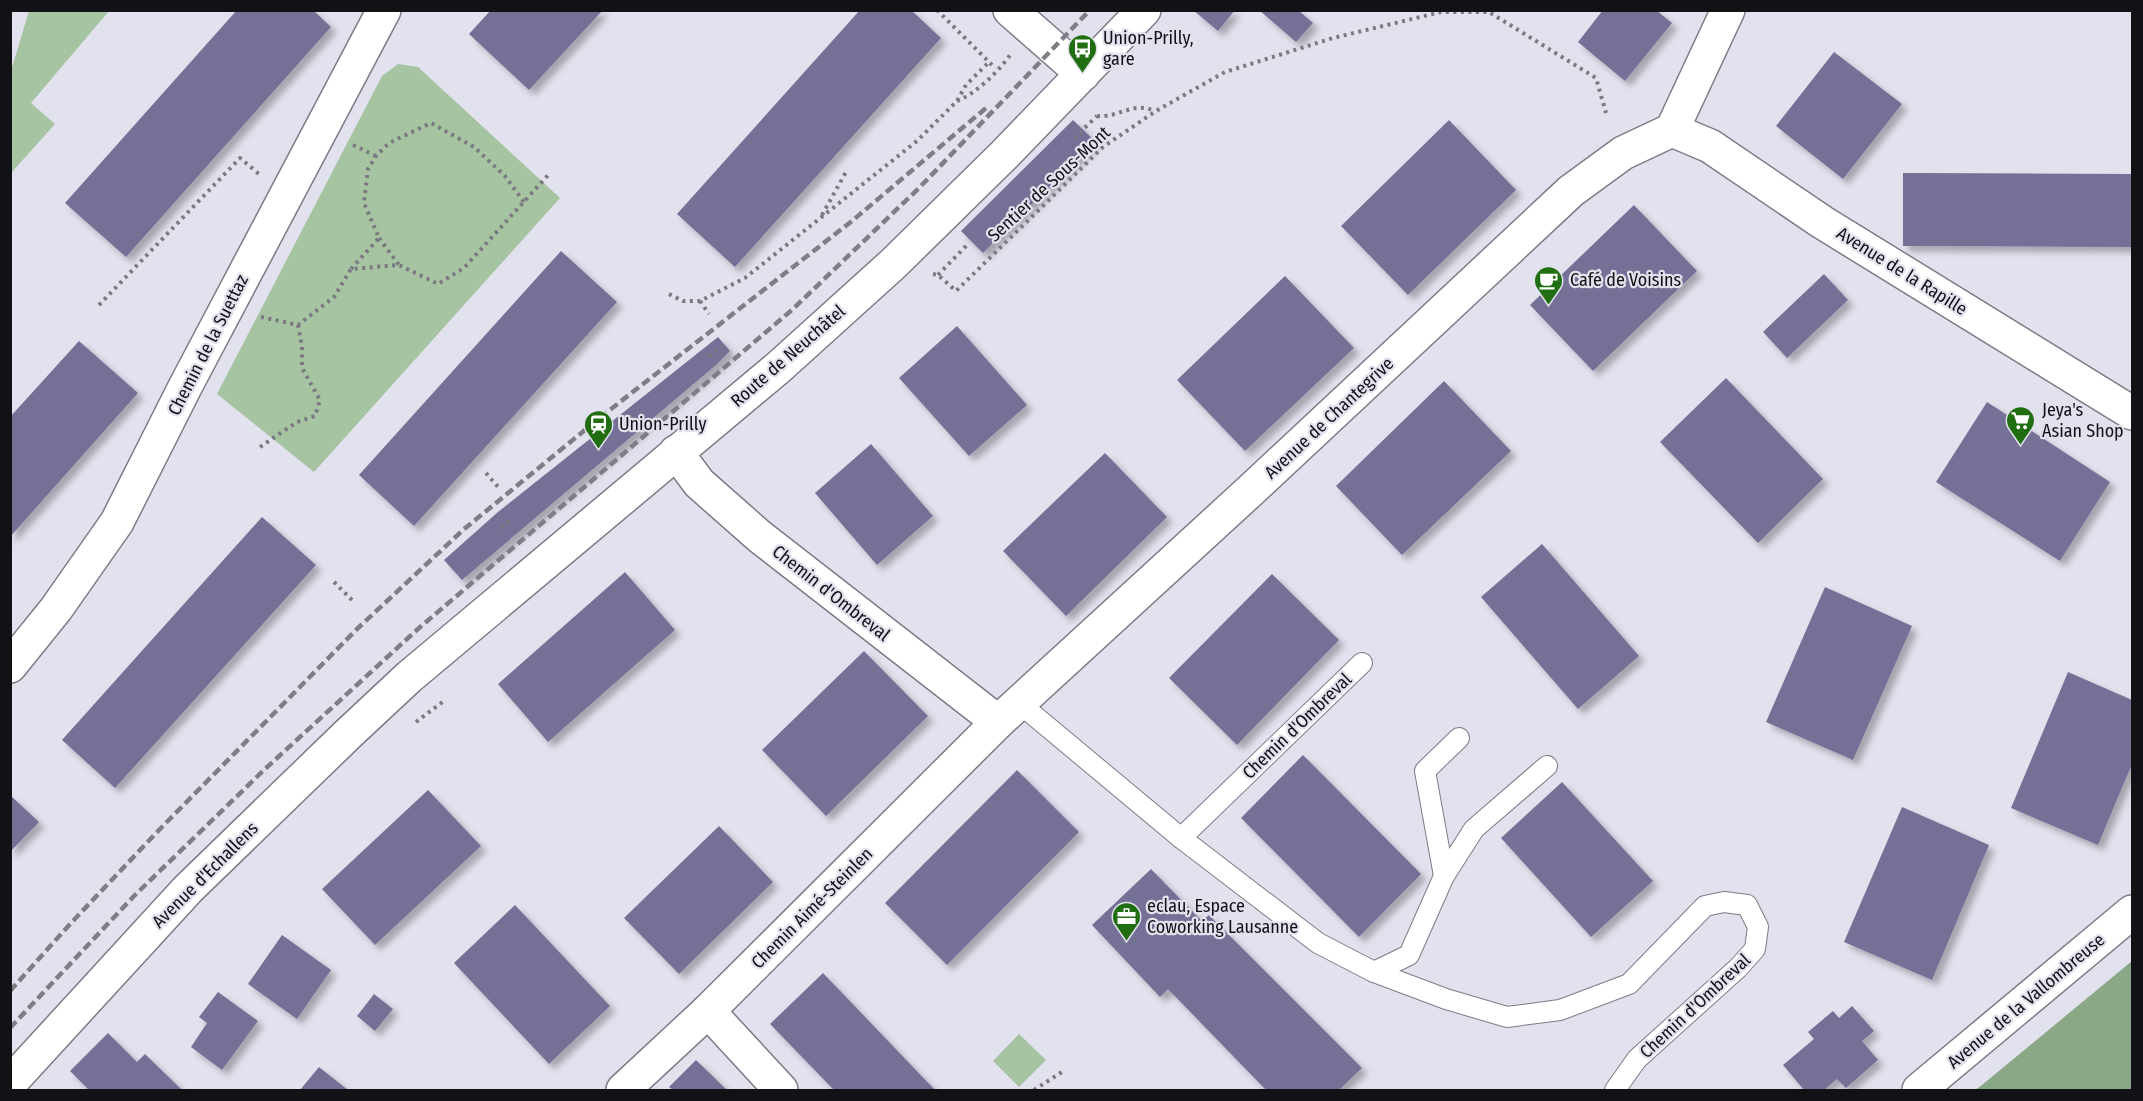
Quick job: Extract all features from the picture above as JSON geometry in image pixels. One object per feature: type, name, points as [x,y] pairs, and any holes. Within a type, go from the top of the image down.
[{"type":"street","name":"Chemin de la Suettaz","points":[[10,666],[87,568],[117,522],[185,387],[384,10]]},
{"type":"street","points":[[1010,10],[1083,74]]},
{"type":"street","name":"Route de Neuchâtel","points":[[409,677],[779,367],[893,264],[1144,10]]},
{"type":"street","points":[[1672,130],[1728,10]]},
{"type":"street","name":"Avenue de la Rapille","points":[[1672,130],[1710,146],[1822,222],[2133,413]]},
{"type":"street","name":"Avenue de Chantegrive","points":[[1009,713],[1571,191],[1623,153],[1672,130]]},
{"type":"street","name":"Chemin d'Ombreval","points":[[676,452],[699,483],[759,536],[1009,713]]},
{"type":"street","name":"Avenue d'Echallens","points":[[10,1083],[188,889],[409,677]]},
{"type":"street","name":"Chemin Aimé-Steinlen","points":[[623,1090],[708,1011],[1009,713]]},
{"type":"street","name":"Avenue de la Vallombreuse","points":[[1919,1090],[2133,912]]},
{"type":"street","points":[[708,1011],[781,1090]]},
{"type":"lane","name":"Chemin d'Ombreval","points":[[1181,838],[1362,663]]},
{"type":"lane","name":"Chemin d'Ombreval","points":[[1009,713],[1181,838],[1318,943],[1374,972],[1446,999],[1507,1017],[1560,1010],[1629,984],[1705,906],[1724,902],[1747,905],[1758,927],[1755,949],[1738,968],[1637,1059],[1615,1090]]},
{"type":"lane","points":[[1444,876],[1425,771],[1459,738]]},
{"type":"lane","points":[[1374,972],[1409,955],[1444,876],[1474,830],[1547,766]]},
{"type":"path","points":[[669,294],[683,301],[700,301],[745,278],[917,141],[957,101],[966,85],[990,64],[937,10]]},
{"type":"path","name":"Sentier de Sous-Mont","points":[[893,264],[938,275],[956,291],[1103,147],[1156,111],[1225,72],[1333,38],[1441,12],[1489,12],[1596,78],[1606,113]]},
{"type":"path","points":[[957,101],[968,97],[1004,63]]},
{"type":"path","name":"Sentier de Sous-Mont","points":[[1097,116],[1143,106],[1156,111]]},
{"type":"path","points":[[1067,144],[1097,116],[1091,111]]},
{"type":"path","points":[[524,202],[505,176],[474,147],[431,123],[389,142],[376,156],[368,169],[364,203],[380,238],[399,265],[438,284],[464,268],[524,202],[549,174]]},
{"type":"path","points":[[345,141],[376,156]]},
{"type":"path","points":[[99,305],[240,158],[262,176]]},
{"type":"path","points":[[821,218],[846,172]]},
{"type":"path","points":[[298,325],[334,297],[351,269],[380,238]]},
{"type":"path","points":[[351,269],[399,265]]},
{"type":"path","points":[[700,301],[709,314]]},
{"type":"path","points":[[252,315],[298,325]]},
{"type":"path","points":[[260,447],[297,422],[315,416],[320,400],[302,368],[302,347],[298,325]]},
{"type":"path","points":[[709,357],[722,346]]},
{"type":"path","points":[[486,473],[498,487]]},
{"type":"path","points":[[501,528],[512,519]]},
{"type":"path","points":[[334,582],[354,603]]},
{"type":"path","points":[[413,724],[444,701]]},
{"type":"path","points":[[1034,1090],[1065,1070]]},
{"type":"green space","points":[[29,11],[109,11],[31,103],[55,124],[11,173],[11,71]]},
{"type":"green space","points":[[398,64],[418,67],[560,198],[314,472],[217,394],[382,76]]},
{"type":"green space","points":[[2132,961],[2132,1090],[1975,1090],[1982,1085]]},
{"type":"green space","points":[[1019,1034],[1046,1060],[1019,1087],[993,1061]]},
{"type":"building","points":[[237,10],[313,10],[331,27],[126,257],[65,203]]},
{"type":"building","points":[[491,10],[603,10],[529,90],[469,34]]},
{"type":"building","points":[[860,10],[911,10],[941,38],[735,267],[677,214]]},
{"type":"building","points":[[1193,10],[1235,10],[1218,31]]},
{"type":"building","points":[[1259,10],[1298,10],[1313,23],[1296,42]]},
{"type":"building","points":[[1603,10],[1656,10],[1672,23],[1625,81],[1578,42]]},
{"type":"building","points":[[1834,52],[1902,104],[1843,179],[1776,126]]},
{"type":"building","points":[[1073,120],[1095,141],[983,253],[961,231]]},
{"type":"building","points":[[1449,120],[1516,190],[1408,295],[1341,226]]},
{"type":"building","points":[[1903,173],[2132,174],[2132,247],[1903,246]]},
{"type":"building","points":[[1634,205],[1697,271],[1593,371],[1530,305]]},
{"type":"building","points":[[561,251],[617,302],[414,526],[359,475]]},
{"type":"building","points":[[1824,274],[1848,300],[1787,358],[1763,332]]},
{"type":"building","points":[[1285,276],[1354,348],[1245,451],[1177,380]]},
{"type":"building","points":[[957,326],[1027,405],[969,456],[899,378]]},
{"type":"building","points":[[718,337],[730,351],[716,365],[462,580],[444,560],[498,512]]},
{"type":"building","points":[[79,341],[138,393],[10,537],[10,417]]},
{"type":"building","points":[[1726,378],[1823,479],[1758,543],[1660,442]]},
{"type":"building","points":[[1444,381],[1511,451],[1402,555],[1336,486]]},
{"type":"building","points":[[1987,402],[2110,482],[2060,561],[1936,482]]},
{"type":"building","points":[[871,444],[933,516],[877,565],[815,493]]},
{"type":"building","points":[[1105,453],[1167,517],[1066,616],[1003,551]]},
{"type":"building","points":[[262,517],[316,565],[115,788],[62,740]]},
{"type":"building","points":[[1542,544],[1639,656],[1578,709],[1481,597]]},
{"type":"building","points":[[625,572],[675,630],[548,742],[498,684]]},
{"type":"building","points":[[1272,574],[1339,640],[1237,745],[1169,678]]},
{"type":"building","points":[[1825,587],[1912,626],[1853,760],[1766,722]]},
{"type":"building","points":[[864,651],[928,716],[826,816],[762,750]]},
{"type":"building","points":[[2068,672],[2132,700],[2132,764],[2098,845],[2011,808]]},
{"type":"building","points":[[1303,755],[1421,874],[1359,937],[1241,818]]},
{"type":"building","points":[[1017,770],[1079,832],[947,965],[885,903]]},
{"type":"building","points":[[1562,782],[1653,881],[1591,937],[1501,838]]},
{"type":"building","points":[[428,790],[481,846],[375,945],[322,889]]},
{"type":"building","points":[[10,795],[39,822],[10,852]]},
{"type":"building","points":[[1902,807],[1989,845],[1932,980],[1844,942]]},
{"type":"building","points":[[719,826],[773,882],[679,974],[624,918]]},
{"type":"building","points":[[1151,869],[1202,921],[1209,915],[1362,1068],[1339,1090],[1266,1090],[1168,989],[1160,997],[1092,925]]},
{"type":"building","points":[[515,905],[610,1006],[549,1064],[454,963]]},
{"type":"building","points":[[282,935],[331,970],[297,1019],[248,984]]},
{"type":"building","points":[[823,973],[935,1090],[834,1090],[770,1024]]},
{"type":"building","points":[[218,992],[258,1021],[222,1070],[191,1047],[207,1023],[199,1017]]},
{"type":"building","points":[[374,994],[393,1009],[375,1031],[357,1016]]},
{"type":"building","points":[[1852,1006],[1874,1031],[1862,1041],[1878,1060],[1846,1088],[1837,1079],[1824,1090],[1804,1090],[1783,1065],[1814,1039],[1808,1032],[1833,1011],[1839,1018]]},
{"type":"building","points":[[108,1033],[137,1062],[145,1054],[182,1090],[89,1090],[70,1071]]},
{"type":"building","points":[[696,1060],[727,1090],[673,1090],[669,1087]]},
{"type":"building","points":[[319,1067],[348,1090],[300,1090]]},
{"type":"railway","points":[[10,1028],[134,896],[265,769],[419,628],[793,309],[919,188],[1090,10]]},
{"type":"railway","points":[[10,991],[159,830],[357,629],[463,530],[602,416],[852,221],[986,108]]},
{"type":"place","name":"Union-Prilly, gare","points":[[1082,74]]},
{"type":"place","name":"Café de Voisins","points":[[1549,306]]},
{"type":"place","name":"Jeya's Asian Shop","points":[[2021,446]]},
{"type":"place","name":"Union-Prilly","points":[[598,450]]},
{"type":"place","name":"eclau, Espace Coworking Lausanne","points":[[1126,942]]}]
